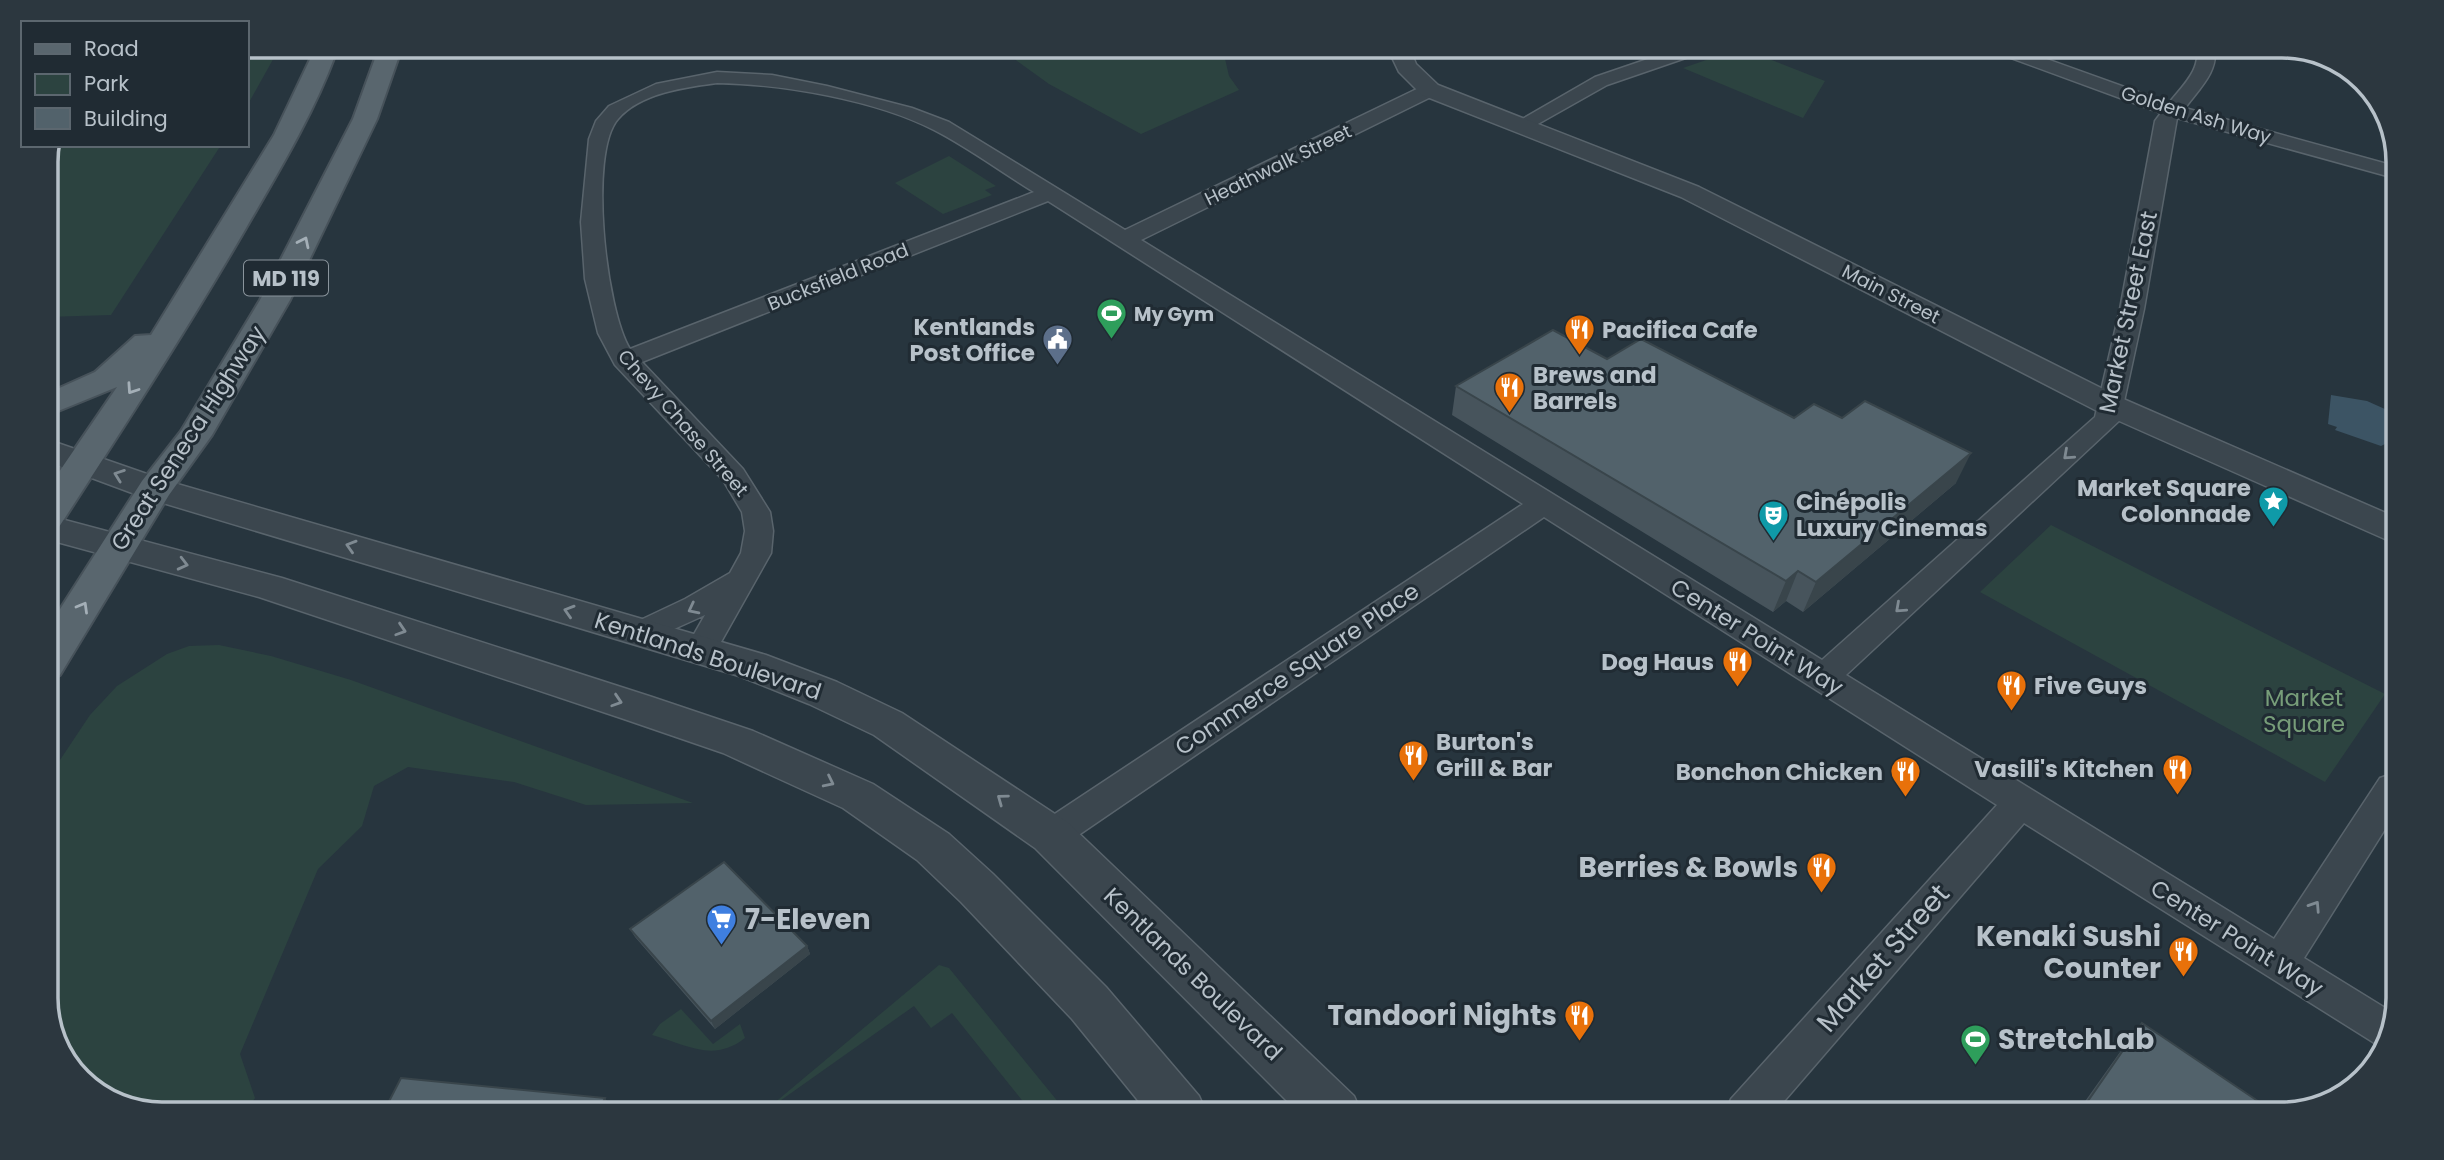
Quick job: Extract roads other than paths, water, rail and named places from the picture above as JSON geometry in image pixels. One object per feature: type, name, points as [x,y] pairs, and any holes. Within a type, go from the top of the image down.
[{"type":"main road","name":"MD 119","points":[[58,500],[208,269],[289,131],[313,86],[323,58]]},
{"type":"main road","name":"Great Seneca Highway","points":[[58,644],[117,547],[195,435],[275,300],[365,119],[387,58]]},
{"type":"main road","points":[[58,401],[107,379],[145,344],[208,269]]},
{"type":"street","name":"Main Street","points":[[1401,58],[1410,73],[1430,90],[1690,192],[2110,405],[2386,527]]},
{"type":"street","points":[[1522,125],[1601,82],[1669,58]]},
{"type":"street","name":"Golden Ash Way","points":[[2028,58],[2174,111],[2386,170]]},
{"type":"street","name":"Market Street East","points":[[1822,678],[2107,420],[2132,309],[2165,121],[2204,68],[2208,58]]},
{"type":"street","name":"Chevy Chase Street","points":[[701,650],[756,553],[759,531],[756,512],[747,494],[624,360],[609,328],[592,246],[599,140],[605,123],[612,114],[653,90],[707,78],[743,76],[788,82],[893,108],[938,123],[1125,239]]},
{"type":"street","name":"Heathwalk Street","points":[[1125,239],[1430,90]]},
{"type":"street","name":"Bucksfield Road","points":[[624,360],[1051,192]]},
{"type":"street","name":"Center Point Way","points":[[1125,239],[1543,504],[2381,1027]]},
{"type":"street","name":"Kentlands Boulevard","points":[[58,453],[155,489],[701,650],[823,693],[888,723],[1051,835],[1323,1102]]},
{"type":"street","name":"Commerce Square Place","points":[[1051,835],[1543,504]]},
{"type":"street","points":[[58,530],[269,587],[638,708],[738,742],[858,796],[933,847],[977,888],[1089,1003],[1170,1102]]},
{"type":"street","points":[[641,633],[696,607],[741,580]]},
{"type":"street","points":[[2279,964],[2386,797]]},
{"type":"street","name":"Market Street","points":[[1757,1102],[2021,802]]},
{"type":"water","points":[[2331,395],[2367,401],[2386,410],[2386,444],[2381,446],[2335,430],[2337,427],[2328,424]]},
{"type":"place","name":"My Gym","points":[[1111,341]]},
{"type":"place","name":"Pacifica Cafe","points":[[1579,357]]},
{"type":"place","name":"Kentlands Post Office","points":[[1058,367]]},
{"type":"place","name":"Brews and Barrels","points":[[1510,415]]},
{"type":"place","name":"Market Square Colonnade","points":[[2274,528]]},
{"type":"place","name":"Cinépolis Luxury Cinemas","points":[[1773,542]]},
{"type":"place","name":"Dog Haus","points":[[1737,689]]},
{"type":"place","name":"Five Guys","points":[[2011,713]]},
{"type":"place","name":"Burton's Grill & Bar","points":[[1413,782]]},
{"type":"place","name":"Vasili's Kitchen","points":[[2177,796]]},
{"type":"place","name":"Bonchon Chicken","points":[[1906,799]]},
{"type":"place","name":"Berries & Bowls","points":[[1821,894]]},
{"type":"place","name":"7-Eleven","points":[[722,946]]},
{"type":"place","name":"Kenaki Sushi Counter","points":[[2184,979]]},
{"type":"place","name":"Tandoori Nights","points":[[1580,1042]]},
{"type":"place","name":"StretchLab","points":[[1975,1066]]},
{"type":"park label","name":"Market Square","points":[[2304,711]]}]
